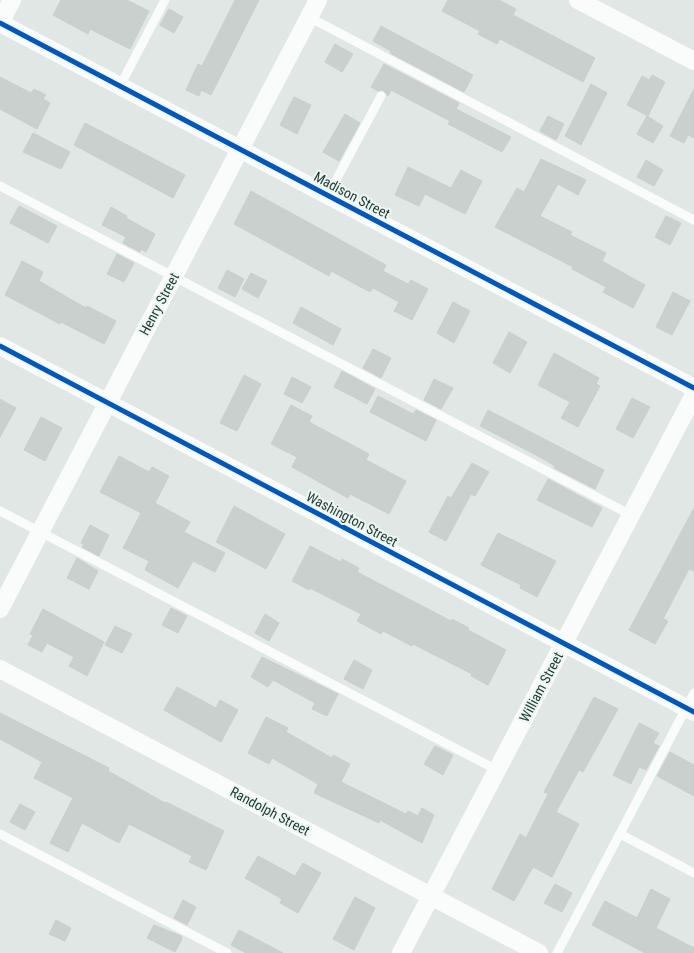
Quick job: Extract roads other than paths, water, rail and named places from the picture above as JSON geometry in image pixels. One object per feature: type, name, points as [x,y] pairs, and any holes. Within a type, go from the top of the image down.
[{"type":"street","points":[[0,23],[12,0]]},
{"type":"street","name":"Henry Street","points":[[0,609],[318,0]]},
{"type":"street","points":[[578,0],[694,61]]},
{"type":"street","name":"Madison Street","points":[[0,23],[694,388]]},
{"type":"street","name":"Washington Street","points":[[0,346],[563,644],[691,704]]},
{"type":"street","name":"William Street","points":[[401,953],[694,395]]},
{"type":"street","name":"Randolph Street","points":[[0,669],[539,953]]},
{"type":"lane","points":[[120,86],[165,0]]},
{"type":"lane","points":[[309,17],[694,220]]},
{"type":"lane","points":[[328,195],[381,96]]},
{"type":"lane","points":[[0,186],[631,515]]},
{"type":"lane","points":[[0,511],[497,770]]},
{"type":"lane","points":[[557,953],[691,704]]},
{"type":"lane","points":[[0,834],[227,953]]},
{"type":"lane","points":[[620,834],[694,873]]}]
